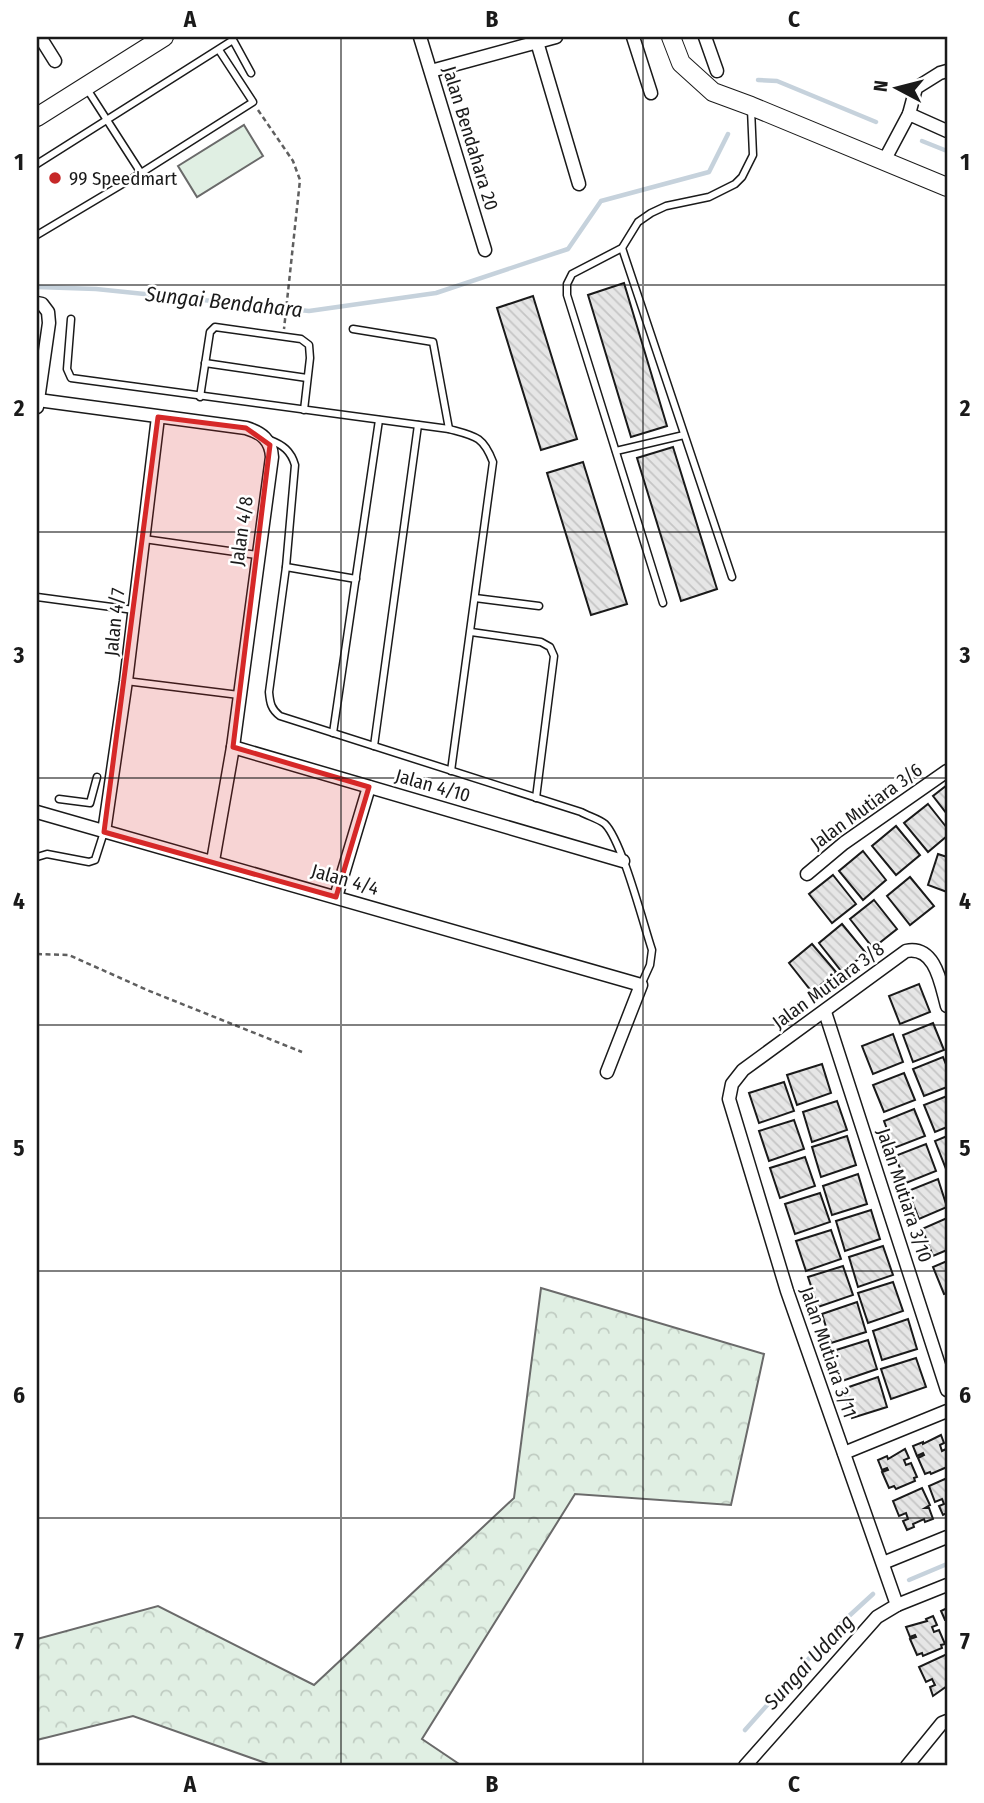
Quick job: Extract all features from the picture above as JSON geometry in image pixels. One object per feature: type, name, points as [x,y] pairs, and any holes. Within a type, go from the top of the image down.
[{"type":"street","points":[[40,37],[55,61]]},
{"type":"street","points":[[37,117],[164,37]]},
{"type":"street","name":"Jalan Bendahara 20","points":[[420,37],[485,250]]},
{"type":"street","points":[[431,71],[556,37]]},
{"type":"street","points":[[633,37],[651,93]]},
{"type":"street","points":[[671,37],[681,63],[713,92],[947,187]]},
{"type":"street","points":[[705,37],[717,71]]},
{"type":"street","points":[[537,42],[579,184]]},
{"type":"street","points":[[884,160],[909,114],[916,88],[947,71]]},
{"type":"street","points":[[909,114],[947,131]]},
{"type":"street","points":[[39,304],[48,312],[49,323],[37,404],[246,428],[266,438]]},
{"type":"street","name":"Jalan 4/7","points":[[104,832],[126,681],[158,417]]},
{"type":"street","name":"Jalan 4/8","points":[[213,861],[233,747],[272,457],[266,438]]},
{"type":"street","name":"Jalan 4/10","points":[[233,747],[623,861]]},
{"type":"street","name":"Jalan Mutiara 3/6","points":[[807,874],[844,843],[947,771]]},
{"type":"street","points":[[336,897],[369,787]]},
{"type":"street","name":"Jalan 4/4","points":[[37,812],[641,985]]},
{"type":"street","name":"Jalan Mutiara 3/8","points":[[731,1109],[729,1099],[736,1076],[906,951],[924,953],[929,957],[947,1006]]},
{"type":"street","points":[[607,1072],[641,985]]},
{"type":"street","name":"Jalan Mutiara 3/10","points":[[825,1012],[947,1390]]},
{"type":"street","name":"Jalan Mutiara 3/11","points":[[731,1109],[787,1291],[897,1605]]},
{"type":"street","points":[[844,1453],[947,1411]]},
{"type":"street","points":[[883,1563],[947,1537]]},
{"type":"street","points":[[745,1766],[877,1617],[897,1605],[947,1585]]},
{"type":"street","points":[[907,1766],[942,1723],[947,1721]]},
{"type":"lane","points":[[37,164],[233,40],[251,73]]},
{"type":"lane","points":[[37,235],[253,102],[219,50]]},
{"type":"lane","points":[[85,86],[141,173]]},
{"type":"lane","points":[[663,603],[568,295],[567,284],[572,274],[622,248],[638,222],[651,213],[666,206],[709,197],[735,184],[742,177],[753,155],[751,106]]},
{"type":"lane","points":[[622,248],[732,576]]},
{"type":"lane","points":[[71,319],[67,369],[71,378],[449,429],[469,434],[486,444],[493,462],[451,771]]},
{"type":"lane","points":[[200,397],[210,332],[215,327],[282,335],[300,339],[309,345],[304,410]]},
{"type":"lane","points":[[353,329],[433,341],[449,429]]},
{"type":"lane","points":[[205,363],[307,378]]},
{"type":"lane","points":[[333,733],[379,420]]},
{"type":"lane","points":[[374,746],[418,425]]},
{"type":"lane","points":[[616,451],[684,435]]},
{"type":"lane","points":[[266,438],[286,449],[292,455],[295,465],[286,567],[269,692],[270,704],[280,716],[604,822],[613,834],[652,950],[650,964],[641,985]]},
{"type":"lane","points":[[142,539],[257,555]]},
{"type":"lane","points":[[286,567],[356,579]]},
{"type":"lane","points":[[37,597],[134,610]]},
{"type":"lane","points":[[475,597],[539,606]]},
{"type":"lane","points":[[471,632],[541,642],[550,647],[554,656],[536,798]]},
{"type":"lane","points":[[126,681],[240,696]]},
{"type":"lane","points":[[59,799],[90,803],[97,777]]},
{"type":"lane","points":[[94,791],[110,793]]},
{"type":"lane","points":[[37,856],[47,854],[89,862],[95,860],[104,832]]},
{"type":"path","points":[[253,102],[293,161],[300,180],[284,327]]},
{"type":"path","points":[[37,954],[69,955],[302,1052]]},
{"type":"highlighted area","points":[[158,417],[246,428],[270,445],[233,747],[369,787],[336,897],[104,832]]},
{"type":"green space","points":[[244,125],[263,156],[197,197],[178,166]]},
{"type":"green space","points":[[541,1288],[764,1354],[731,1505],[575,1494],[422,1739],[462,1766],[274,1766],[133,1716],[37,1740],[37,1639],[158,1606],[314,1685],[514,1498]]},
{"type":"building","points":[[624,283],[667,426],[631,437],[588,295]]},
{"type":"building","points":[[533,296],[577,439],[541,450],[497,308]]},
{"type":"building","points":[[673,447],[717,589],[681,601],[637,458]]},
{"type":"building","points":[[583,462],[627,604],[591,615],[547,473]]},
{"type":"building","points":[[947,785],[947,814],[933,796]]},
{"type":"building","points":[[928,804],[947,828],[947,836],[928,852],[904,823]]},
{"type":"building","points":[[896,826],[920,855],[896,875],[872,846]]},
{"type":"building","points":[[863,851],[886,880],[863,900],[839,871]]},
{"type":"building","points":[[938,854],[947,857],[947,892],[928,885]]},
{"type":"building","points":[[833,875],[856,904],[832,923],[809,894]]},
{"type":"building","points":[[910,877],[934,906],[910,925],[887,896]]},
{"type":"building","points":[[874,900],[897,929],[873,948],[850,919]]},
{"type":"building","points":[[842,924],[866,953],[842,972],[819,943]]},
{"type":"building","points":[[812,944],[836,972],[812,992],[789,963]]},
{"type":"building","points":[[919,984],[930,1012],[900,1024],[889,996]]},
{"type":"building","points":[[933,1023],[944,1050],[913,1062],[903,1035]]},
{"type":"building","points":[[893,1034],[903,1062],[873,1074],[862,1046]]},
{"type":"building","points":[[943,1057],[947,1067],[947,1087],[924,1096],[913,1069]]},
{"type":"building","points":[[822,1064],[831,1093],[797,1105],[787,1075]]},
{"type":"building","points":[[904,1073],[915,1100],[884,1112],[873,1085]]},
{"type":"building","points":[[784,1082],[794,1111],[759,1123],[749,1093]]},
{"type":"building","points":[[947,1096],[947,1127],[935,1132],[924,1105]]},
{"type":"building","points":[[837,1101],[847,1130],[812,1142],[803,1112]]},
{"type":"building","points":[[914,1109],[925,1136],[894,1148],[884,1121]]},
{"type":"building","points":[[794,1120],[804,1149],[769,1161],[759,1131]]},
{"type":"building","points":[[847,1136],[856,1165],[821,1177],[812,1147]]},
{"type":"building","points":[[947,1136],[947,1168],[946,1169],[935,1141]]},
{"type":"building","points":[[926,1144],[936,1171],[906,1183],[895,1156]]},
{"type":"building","points":[[805,1157],[815,1186],[780,1198],[770,1168]]},
{"type":"building","points":[[858,1174],[867,1204],[832,1215],[823,1186]]},
{"type":"building","points":[[938,1179],[947,1207],[919,1219],[908,1191]]},
{"type":"building","points":[[820,1193],[830,1222],[795,1234],[785,1204]]},
{"type":"building","points":[[871,1210],[880,1239],[845,1251],[836,1221]]},
{"type":"building","points":[[947,1218],[947,1250],[933,1256],[922,1229]]},
{"type":"building","points":[[831,1230],[841,1259],[806,1271],[796,1241]]},
{"type":"building","points":[[883,1246],[893,1275],[858,1287],[849,1257]]},
{"type":"building","points":[[947,1261],[947,1293],[944,1294],[933,1267]]},
{"type":"building","points":[[843,1266],[853,1295],[818,1307],[808,1277]]},
{"type":"building","points":[[893,1282],[903,1311],[868,1323],[858,1293]]},
{"type":"building","points":[[857,1302],[866,1332],[831,1343],[822,1314]]},
{"type":"building","points":[[908,1319],[917,1349],[882,1360],[873,1331]]},
{"type":"building","points":[[868,1340],[877,1369],[842,1381],[833,1351]]},
{"type":"building","points":[[916,1358],[926,1387],[891,1399],[881,1369]]},
{"type":"building","points":[[878,1377],[887,1407],[852,1418],[843,1389]]},
{"type":"building","points":[[941,1435],[944,1443],[940,1445],[942,1451],[947,1450],[947,1467],[925,1474],[918,1458],[924,1455],[923,1453],[917,1456],[913,1446]]},
{"type":"building","points":[[905,1449],[909,1458],[904,1460],[906,1465],[911,1463],[917,1477],[914,1478],[915,1481],[896,1489],[894,1486],[889,1488],[882,1472],[888,1470],[882,1470],[878,1460],[887,1456],[888,1459]]},
{"type":"building","points":[[947,1478],[947,1513],[943,1515],[939,1506],[944,1504],[942,1499],[935,1502],[929,1486]]},
{"type":"building","points":[[922,1488],[930,1505],[925,1508],[929,1508],[933,1519],[925,1522],[924,1519],[907,1530],[903,1521],[908,1519],[906,1513],[899,1516],[893,1501]]},
{"type":"building","points":[[947,1608],[947,1620],[945,1620],[941,1611]]},
{"type":"building","points":[[933,1616],[937,1625],[932,1627],[934,1632],[939,1630],[945,1644],[923,1656],[922,1653],[917,1655],[910,1639],[916,1637],[910,1637],[906,1627],[927,1621],[926,1619]]},
{"type":"building","points":[[947,1654],[947,1686],[933,1696],[930,1687],[935,1685],[932,1679],[926,1682],[919,1667]]},
{"type":"waterway","name":"Sungai Bendahara","points":[[758,80],[777,81],[876,122]]},
{"type":"waterway","name":"Sungai Bendahara","points":[[37,287],[96,289],[309,311],[436,293],[568,249],[601,201],[709,172],[728,134]]},
{"type":"waterway","name":"Sungai Bendahara","points":[[922,141],[947,151]]},
{"type":"waterway","name":"Sungai Udang","points":[[909,1580],[947,1564]]},
{"type":"waterway","name":"Sungai Udang","points":[[745,1730],[837,1627],[873,1594]]},
{"type":"place","name":"99 Speedmart","points":[[55,178]]}]
